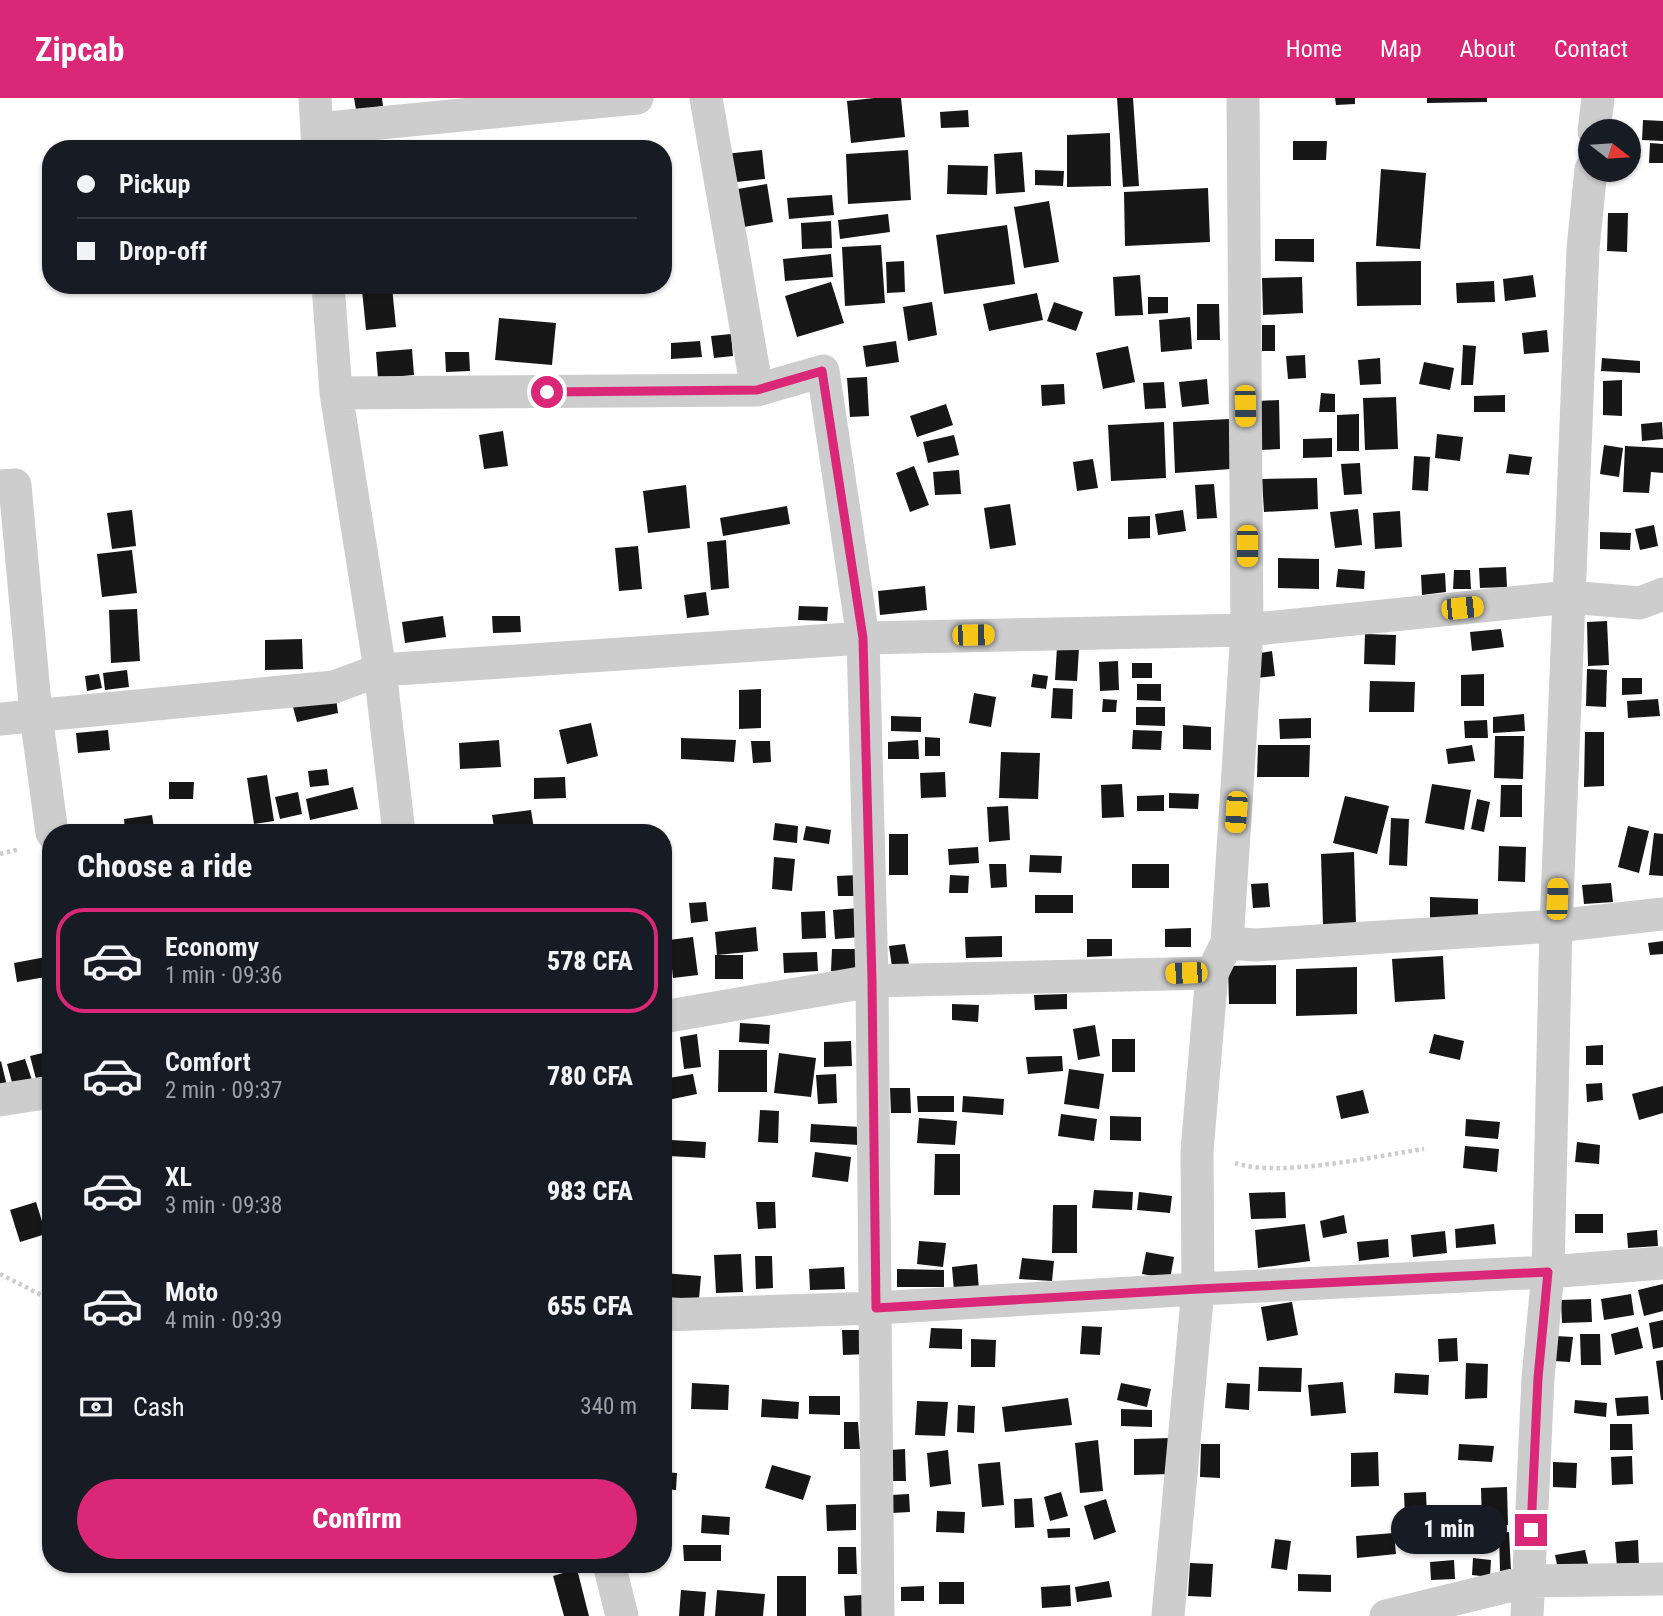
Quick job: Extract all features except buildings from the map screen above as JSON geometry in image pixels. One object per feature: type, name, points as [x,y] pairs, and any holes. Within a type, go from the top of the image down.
[{"type":"street","points":[[317,125],[637,98]]},
{"type":"street","points":[[706,98],[757,390]]},
{"type":"street","points":[[1168,1616],[1198,1289],[1197,1151],[1212,973],[1227,943],[1247,629],[1242,98]]},
{"type":"street","points":[[1595,119],[1598,98]]},
{"type":"street","points":[[1527,1616],[1538,1378],[1548,1272],[1556,926],[1583,249],[1590,182]]},
{"type":"street","points":[[329,294],[336,393],[380,670],[398,824]]},
{"type":"street","points":[[336,393],[757,390],[822,371],[863,638],[872,981],[878,1616]]},
{"type":"street","points":[[0,486],[15,485],[36,715],[51,824]]},
{"type":"street","points":[[0,719],[334,687],[380,670],[863,638],[1247,629],[1569,597],[1640,603],[1663,594]]},
{"type":"street","points":[[1227,943],[1256,945],[1556,926],[1663,914]]},
{"type":"street","points":[[672,1015],[872,981],[1212,973]]},
{"type":"street","points":[[0,1100],[42,1093]]},
{"type":"street","points":[[672,1315],[876,1308],[1548,1272],[1663,1263]]},
{"type":"street","points":[[611,1573],[622,1616]]},
{"type":"street","points":[[1386,1616],[1529,1581],[1663,1579]]},
{"type":"path","points":[[1197,1151],[1252,1169],[1322,1164],[1424,1149]]},
{"type":"path","points":[[0,1274],[42,1295]]},
{"type":"route","points":[[547,392],[757,390],[822,371],[863,638],[872,981],[876,1308],[1548,1272],[1538,1378],[1531,1530]]}]
